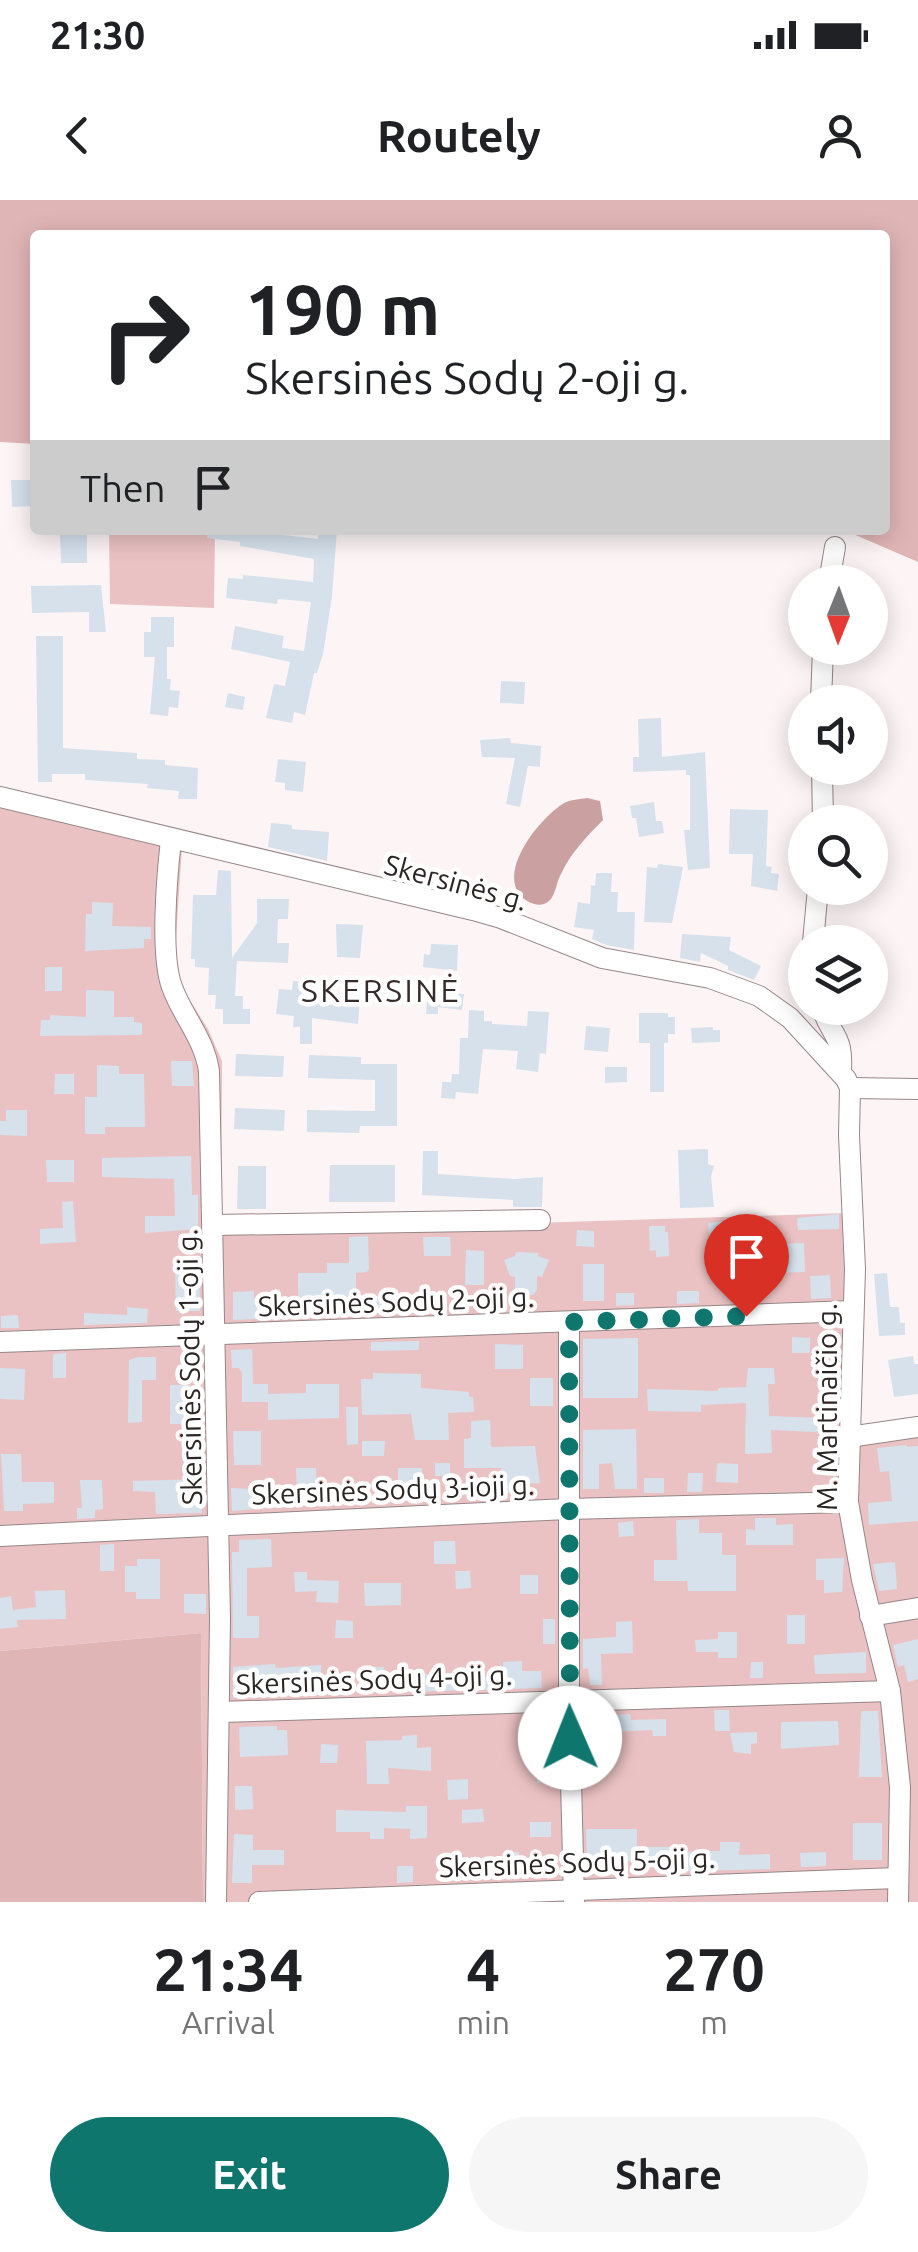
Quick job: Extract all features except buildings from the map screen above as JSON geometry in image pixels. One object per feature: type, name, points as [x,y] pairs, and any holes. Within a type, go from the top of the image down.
[{"type":"street","points":[[832,565],[835,547]]},
{"type":"street","name":"Skersinės g.","points":[[0,798],[473,910],[602,958],[727,984],[774,1005],[845,1080]]},
{"type":"street","name":"Skersinės Sodų 1-oji g.","points":[[171,840],[168,970],[181,1007],[206,1050],[210,1071],[220,1712],[216,1902]]},
{"type":"street","name":"M. Martinaičio g.","points":[[832,1025],[843,1050],[855,1269],[848,1502],[909,1786],[897,1878],[898,1902]]},
{"type":"street","points":[[845,1080],[918,1089]]},
{"type":"street","points":[[214,1225],[540,1220]]},
{"type":"street","name":"Skersinės Sodų 2-oji g.","points":[[0,1342],[853,1312]]},
{"type":"street","points":[[569,1322],[569,1700],[574,1895]]},
{"type":"street","points":[[849,1437],[918,1427]]},
{"type":"street","name":"Skersinės Sodų 3-ioji g.","points":[[0,1536],[568,1509],[848,1502]]},
{"type":"street","points":[[870,1616],[918,1608]]},
{"type":"street","name":"Skersinės Sodų 4-oji g.","points":[[220,1712],[890,1691]]},
{"type":"street","name":"Skersinės Sodų 5-oji g.","points":[[259,1902],[574,1895],[897,1878]]},
{"type":"shaded area","points":[[0,200],[918,200],[918,562],[856,535],[890,535],[890,230],[30,230],[30,444],[0,442]]},
{"type":"shaded area","points":[[109,535],[215,535],[214,608],[110,604]]},
{"type":"shaded area","points":[[587,798],[600,801],[603,820],[569,860],[549,901],[539,905],[528,901],[519,894],[515,883],[515,870],[526,844],[555,810],[566,802]]},
{"type":"shaded area","points":[[0,804],[182,848],[174,968],[222,1061],[221,1233],[849,1213],[844,1429],[918,1418],[918,1902],[203,1902],[201,1633],[0,1651]]},
{"type":"shaded area","points":[[201,1633],[203,1902],[0,1902],[0,1651]]},
{"type":"district","name":"SKERSINĖ","points":[[381,990]]},
{"type":"route","points":[[570,1738],[569,1322],[746,1316]]}]
